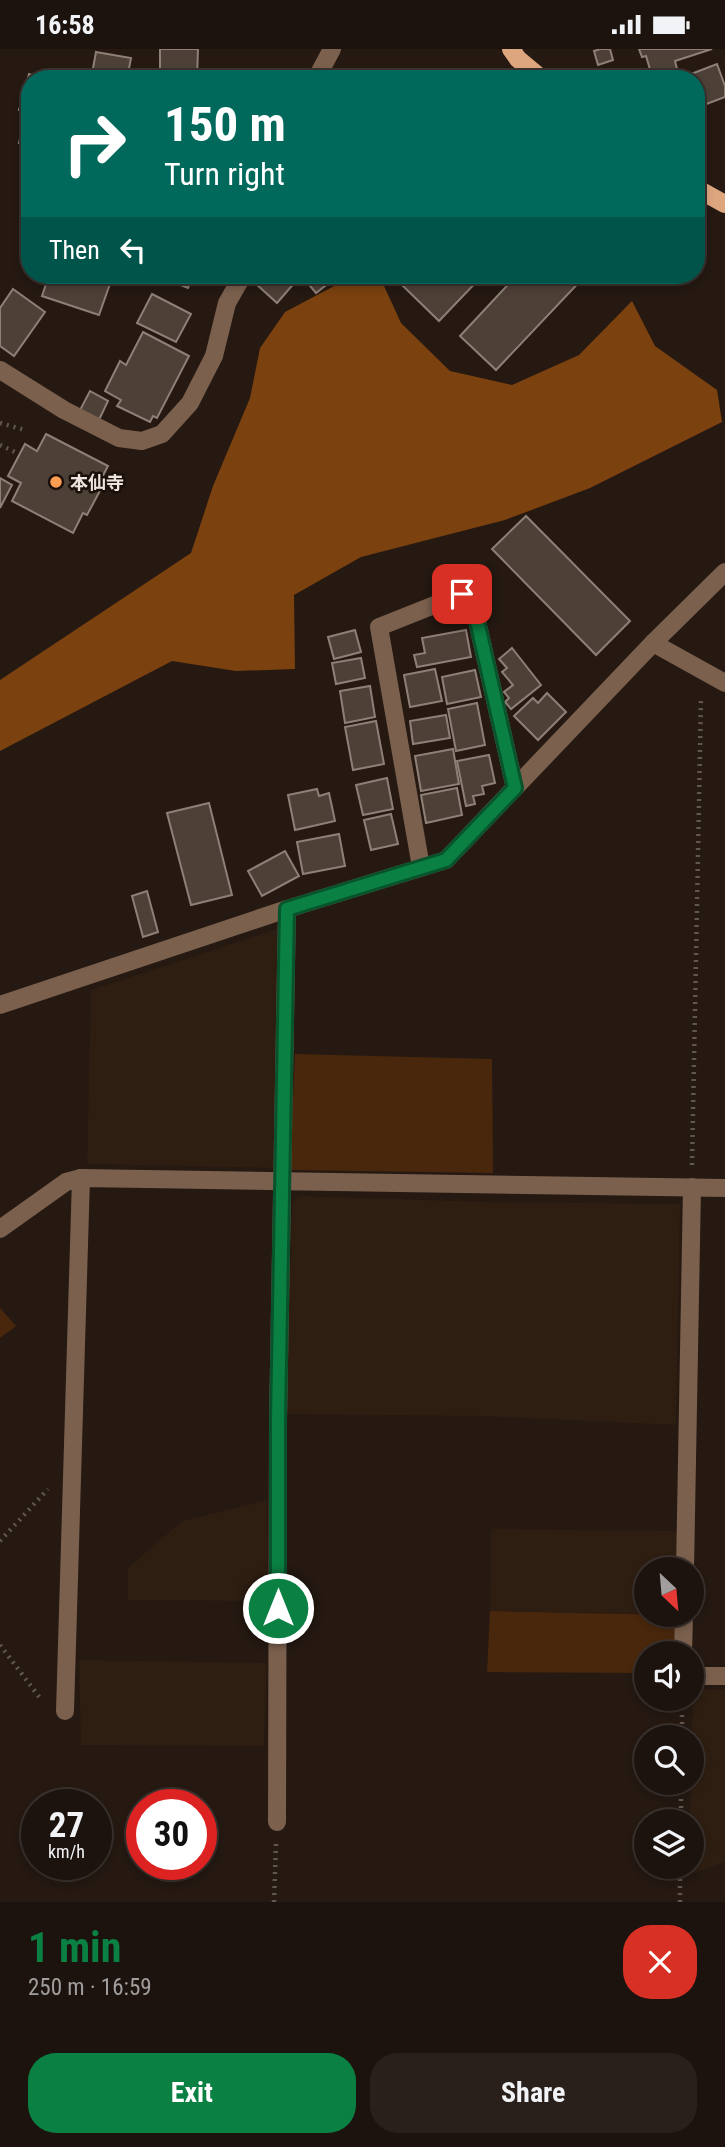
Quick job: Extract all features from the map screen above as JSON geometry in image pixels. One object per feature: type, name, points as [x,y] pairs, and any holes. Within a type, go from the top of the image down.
[{"type":"main road","points":[[511,49],[531,70]]},
{"type":"main road","points":[[705,193],[725,204]]},
{"type":"street","points":[[321,70],[332,49]]},
{"type":"street","points":[[0,370],[64,410],[120,438],[142,441],[162,434],[190,403],[214,356],[227,303],[238,284]]},
{"type":"street","points":[[0,1005],[287,909],[446,860],[653,643],[725,572]]},
{"type":"street","points":[[421,867],[379,627],[462,594],[477,621],[515,788]]},
{"type":"street","points":[[653,643],[725,683]]},
{"type":"street","points":[[277,1822],[278,1435],[287,909]]},
{"type":"street","points":[[0,1229],[66,1182],[81,1178],[725,1188]]},
{"type":"street","points":[[65,1711],[81,1178]]},
{"type":"street","points":[[685,1557],[692,1187]]},
{"type":"street","points":[[704,1676],[725,1677]]},
{"type":"path","points":[[0,423],[25,430]]},
{"type":"path","points":[[0,445],[15,452]]},
{"type":"path","points":[[692,1187],[702,670]]},
{"type":"path","points":[[0,1541],[72,1462]]},
{"type":"path","points":[[0,1644],[42,1701],[65,1711]]},
{"type":"path","points":[[274,1902],[277,1822]]},
{"type":"path","points":[[680,1879],[680,1902]]},
{"type":"shaded area","points":[[338,284],[383,284],[401,323],[450,371],[512,385],[579,355],[632,301],[655,346],[717,390],[722,422],[590,488],[505,520],[361,557],[294,595],[295,669],[236,671],[172,661],[0,751],[0,680],[191,553],[213,486],[250,398],[260,348],[285,312]]},
{"type":"shaded area","points":[[277,929],[274,1168],[87,1164],[91,990]]},
{"type":"shaded area","points":[[295,1054],[492,1059],[493,1173],[290,1170]]},
{"type":"shaded area","points":[[299,1196],[680,1204],[676,1425],[484,1416],[286,1414],[292,1204]]},
{"type":"shaded area","points":[[0,1308],[16,1326],[0,1338]]},
{"type":"shaded area","points":[[267,1500],[268,1601],[128,1600],[128,1568],[182,1521]]},
{"type":"shaded area","points":[[491,1529],[678,1531],[677,1557],[634,1557],[634,1614],[490,1611]]},
{"type":"shaded area","points":[[490,1611],[634,1614],[634,1627],[675,1627],[675,1641],[634,1641],[634,1673],[487,1672]]},
{"type":"shaded area","points":[[79,1660],[267,1663],[264,1746],[81,1745]]},
{"type":"shaded area","points":[[704,1689],[725,1690],[725,1862],[704,1870],[704,1809],[690,1809],[691,1795],[704,1795],[704,1725],[692,1725],[693,1711],[704,1711]]},
{"type":"building","points":[[160,49],[198,49],[197,70],[160,70]]},
{"type":"building","points":[[610,49],[613,60],[598,65],[594,51]]},
{"type":"building","points":[[639,49],[712,49],[675,61],[677,69],[673,70],[650,70],[646,56],[642,57]]},
{"type":"building","points":[[96,52],[131,58],[129,70],[93,70]]},
{"type":"building","points":[[717,64],[725,86],[725,97],[705,105],[705,70],[701,70]]},
{"type":"building","points":[[46,284],[110,284],[99,315],[42,296]]},
{"type":"building","points":[[256,284],[293,284],[277,303]]},
{"type":"building","points":[[308,284],[328,284],[316,293]]},
{"type":"building","points":[[401,284],[474,284],[439,321]]},
{"type":"building","points":[[509,284],[577,284],[496,370],[460,336]]},
{"type":"building","points":[[13,289],[45,312],[14,356],[0,346],[0,308]]},
{"type":"building","points":[[152,294],[191,314],[176,342],[137,323]]},
{"type":"building","points":[[143,332],[189,356],[157,418],[153,416],[150,422],[117,406],[121,400],[105,391],[120,361],[126,365]]},
{"type":"building","points":[[90,391],[108,401],[98,422],[79,412]]},
{"type":"building","points":[[46,434],[108,466],[98,485],[102,487],[87,515],[83,513],[73,533],[12,501],[21,483],[8,476],[25,444],[37,451]]},
{"type":"building","points":[[0,478],[12,485],[0,508]]},
{"type":"building","points":[[526,516],[630,621],[596,655],[492,549]]},
{"type":"building","points":[[355,630],[361,652],[334,659],[328,637]]},
{"type":"building","points":[[466,630],[471,657],[417,667],[414,655],[425,653],[422,638]]},
{"type":"building","points":[[512,648],[541,685],[511,709],[505,702],[509,698],[504,692],[513,685],[502,672],[507,668],[499,659]]},
{"type":"building","points":[[361,658],[365,678],[336,684],[332,663]]},
{"type":"building","points":[[435,669],[442,701],[410,707],[404,675]]},
{"type":"building","points":[[475,670],[481,697],[447,704],[442,677]]},
{"type":"building","points":[[370,686],[375,717],[345,723],[340,691]]},
{"type":"building","points":[[547,693],[566,712],[538,740],[514,716],[533,698],[538,703]]},
{"type":"building","points":[[477,703],[485,745],[456,751],[448,709]]},
{"type":"building","points":[[446,715],[450,738],[413,744],[410,721]]},
{"type":"building","points":[[376,721],[384,764],[353,770],[345,727]]},
{"type":"building","points":[[453,749],[459,784],[421,791],[415,756]]},
{"type":"building","points":[[489,755],[495,783],[482,786],[484,794],[473,796],[475,804],[466,806],[457,761]]},
{"type":"building","points":[[387,778],[393,809],[363,815],[356,785]]},
{"type":"building","points":[[457,788],[462,815],[426,823],[421,795]]},
{"type":"building","points":[[317,789],[319,796],[329,793],[335,821],[295,830],[288,795]]},
{"type":"building","points":[[209,803],[232,895],[191,905],[167,813]]},
{"type":"building","points":[[391,814],[398,844],[371,850],[364,820]]},
{"type":"building","points":[[339,834],[345,866],[303,874],[297,842]]},
{"type":"building","points":[[285,851],[299,876],[262,896],[248,871]]},
{"type":"building","points":[[147,891],[158,932],[143,937],[132,896]]},
{"type":"place","name":"本仙寺","points":[[56,482]]},
{"type":"route","points":[[278,1608],[278,1421],[287,909],[446,860],[515,788],[477,621],[462,594]]}]
